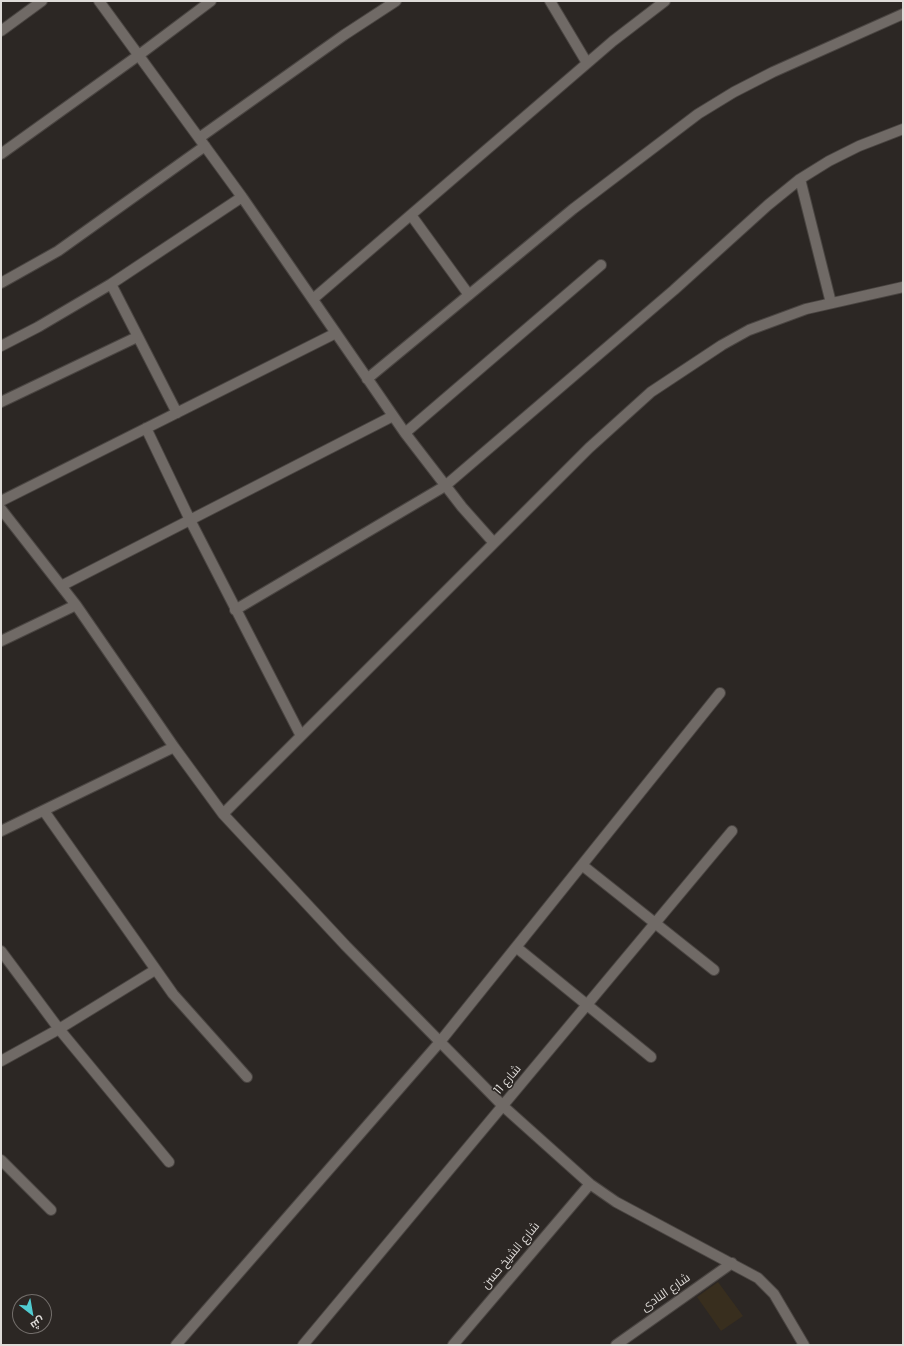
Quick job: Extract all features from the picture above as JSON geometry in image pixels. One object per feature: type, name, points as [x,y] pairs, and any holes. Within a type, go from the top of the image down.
[{"type":"street","points":[[1,31],[42,1]]},
{"type":"street","points":[[99,1],[242,197],[405,433],[445,486],[494,543]]},
{"type":"street","points":[[1,154],[139,55],[211,1]]},
{"type":"street","points":[[1,283],[58,251],[344,35],[396,1]]},
{"type":"street","points":[[550,1],[587,63]]},
{"type":"street","points":[[313,300],[587,63],[640,19],[665,1]]},
{"type":"street","points":[[367,379],[573,209],[698,114],[734,92],[773,72],[903,14]]},
{"type":"street","points":[[235,610],[445,486],[674,290],[763,209],[800,179],[859,146],[886,134],[903,129]]},
{"type":"street","points":[[800,179],[831,303]]},
{"type":"street","points":[[1,346],[38,327],[111,284],[242,197]]},
{"type":"street","points":[[411,215],[469,295]]},
{"type":"street","points":[[405,433],[601,265]]},
{"type":"street","points":[[111,284],[177,413]]},
{"type":"street","points":[[223,814],[589,448],[651,392],[722,345],[748,330],[779,318],[831,303],[903,287]]},
{"type":"street","points":[[1,501],[336,333]]},
{"type":"street","points":[[1,402],[137,337]]},
{"type":"street","points":[[61,586],[393,416]]},
{"type":"street","points":[[146,428],[235,610],[301,736]]},
{"type":"street","points":[[1,509],[76,605],[174,747],[223,814],[295,893],[503,1106],[590,1184],[616,1202],[758,1278],[774,1294],[804,1345]]},
{"type":"street","points":[[1,641],[76,605]]},
{"type":"street","points":[[176,1345],[439,1042],[720,693]]},
{"type":"street","points":[[1,831],[174,747]]},
{"type":"street","points":[[44,810],[155,970],[190,1014],[246,1077]]},
{"type":"street","name":"شارع 11","points":[[303,1345],[732,831]]},
{"type":"street","points":[[582,865],[714,970]]},
{"type":"street","points":[[516,947],[651,1057]]},
{"type":"street","points":[[1,951],[59,1029],[169,1162]]},
{"type":"street","points":[[1,1061],[59,1029],[155,970]]},
{"type":"street","points":[[1,1160],[51,1210]]},
{"type":"street","name":"شارع الشيخ حسن","points":[[453,1345],[590,1184]]},
{"type":"street","name":"شارع النادى","points":[[616,1345],[732,1263]]},
{"type":"shaded area","points":[[718,1282],[743,1316],[721,1331],[697,1297]]}]
